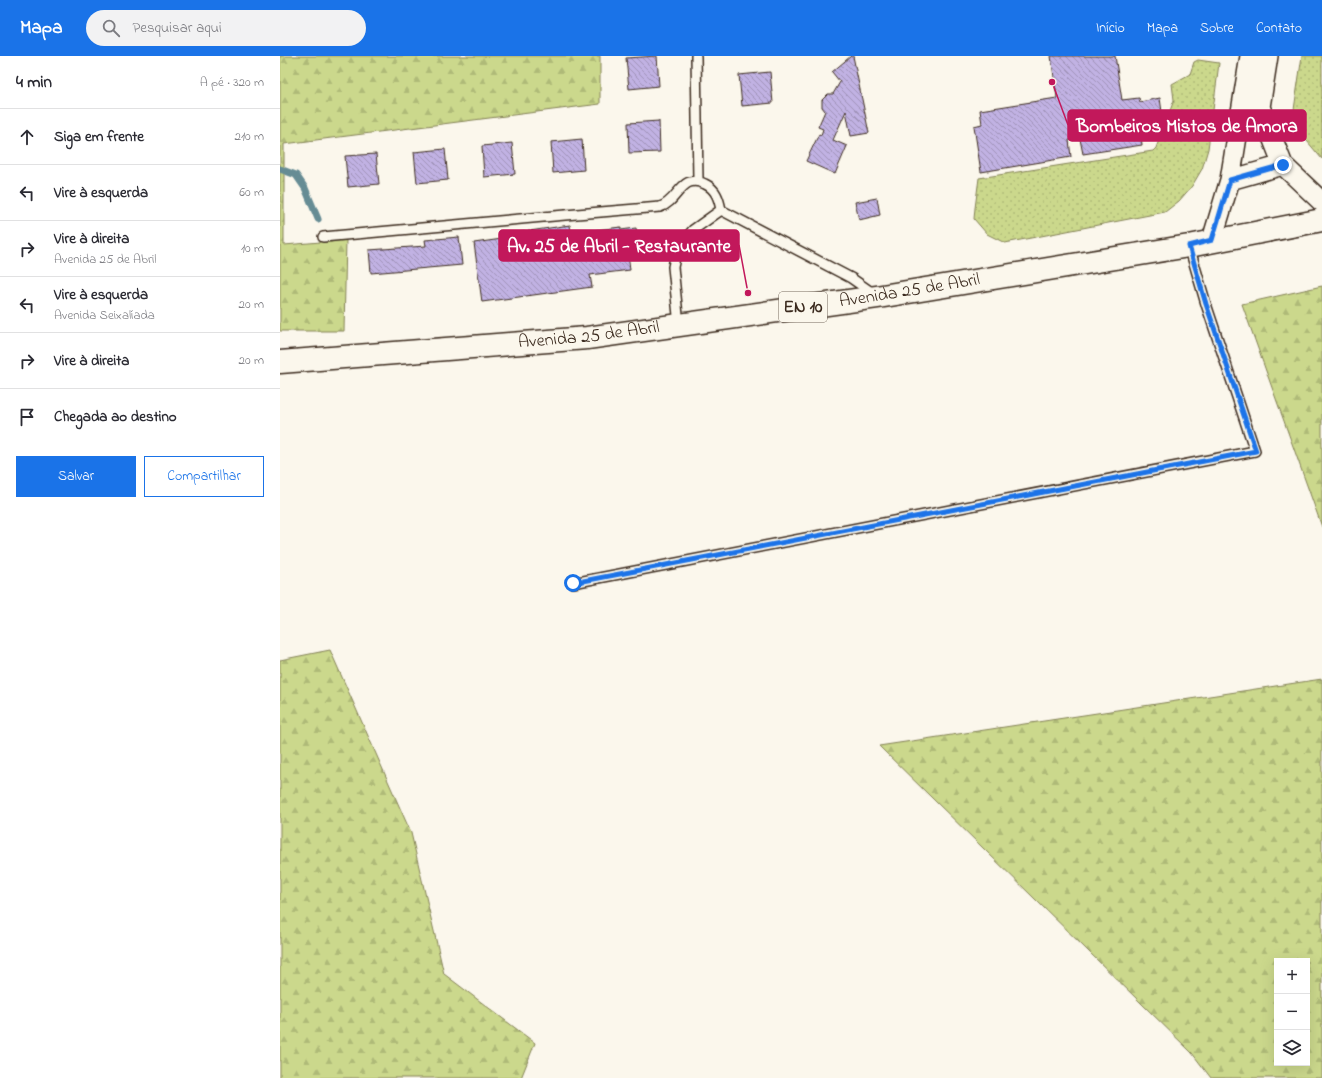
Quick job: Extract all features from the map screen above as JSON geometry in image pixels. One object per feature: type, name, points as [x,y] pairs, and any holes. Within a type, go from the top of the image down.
[{"type":"main road","name":"Avenida 25 de Abril","points":[[280,362],[587,338],[878,297],[1189,246],[1212,240],[1322,220]]},
{"type":"street","points":[[1212,240],[1230,180],[1250,56]]},
{"type":"street","points":[[1268,56],[1260,107],[1283,165],[1322,202]]},
{"type":"street","points":[[1230,180],[1283,165]]},
{"type":"lane","points":[[696,56],[698,180]]},
{"type":"lane","points":[[323,237],[565,214],[660,207],[666,205],[672,200],[683,186],[689,182],[698,180],[708,185],[715,191],[719,198],[721,210]]},
{"type":"lane","points":[[721,210],[852,278],[878,297]]},
{"type":"lane","points":[[679,325],[673,267],[676,253],[693,230],[721,210]]},
{"type":"lane","points":[[573,583],[1256,451],[1206,304],[1189,246]]},
{"type":"green space","points":[[280,56],[600,56],[600,104],[284,144],[284,245],[346,240],[344,331],[280,331]]},
{"type":"green space","points":[[1302,56],[1322,56],[1322,159],[1292,123]]},
{"type":"green space","points":[[1198,60],[1219,63],[1208,149],[1202,169],[1192,186],[1179,201],[1165,212],[1005,243],[987,234],[974,219],[979,178],[1153,151],[1156,148],[1174,100],[1172,84],[1190,74],[1194,62]]},
{"type":"green space","points":[[1322,286],[1322,527],[1242,304]]},
{"type":"green space","points":[[330,650],[411,833],[444,974],[535,1043],[521,1078],[280,1078],[280,660]]},
{"type":"green space","points":[[1322,679],[1322,1078],[1211,1078],[1192,1053],[879,746]]},
{"type":"building","points":[[657,56],[659,86],[629,89],[626,58]]},
{"type":"building","points":[[851,56],[853,56],[869,133],[851,136],[846,111],[833,140],[847,146],[835,174],[806,161],[823,129],[818,127],[825,111],[822,107],[822,100],[828,94],[833,94],[840,82],[832,72]]},
{"type":"building","points":[[1051,56],[1115,56],[1122,100],[1139,98],[1140,102],[1160,98],[1162,112],[1139,117],[1142,145],[1083,154],[1080,139],[1069,140],[1071,157],[981,172],[974,126],[982,124],[980,110],[1057,98]]},
{"type":"building","points":[[770,72],[773,103],[742,106],[739,75]]},
{"type":"building","points":[[659,121],[660,152],[629,153],[628,123]]},
{"type":"building","points":[[582,139],[584,170],[553,173],[551,142]]},
{"type":"building","points":[[512,143],[515,174],[484,177],[482,146]]},
{"type":"building","points":[[445,149],[448,180],[417,183],[414,152]]},
{"type":"building","points":[[376,154],[379,184],[348,187],[345,156]]},
{"type":"building","points":[[877,198],[880,215],[859,220],[855,202]]},
{"type":"building","points":[[570,225],[571,233],[588,230],[588,234],[597,233],[596,230],[621,227],[621,230],[636,228],[640,252],[628,253],[630,270],[590,275],[592,287],[482,302],[474,243],[516,237],[516,233]]},
{"type":"building","points":[[459,237],[462,265],[371,273],[369,250],[426,246],[425,240]]},
{"type":"waterway","points":[[280,169],[296,175],[305,188],[318,219]]},
{"type":"place","name":"Bombeiros Mistos de Amora","points":[[1052,82]]},
{"type":"place","name":"Av. 25 de Abril - Restaurante","points":[[748,293]]},
{"type":"route","points":[[573,583],[1256,451],[1206,304],[1189,246],[1212,240],[1230,180],[1283,165]]}]
